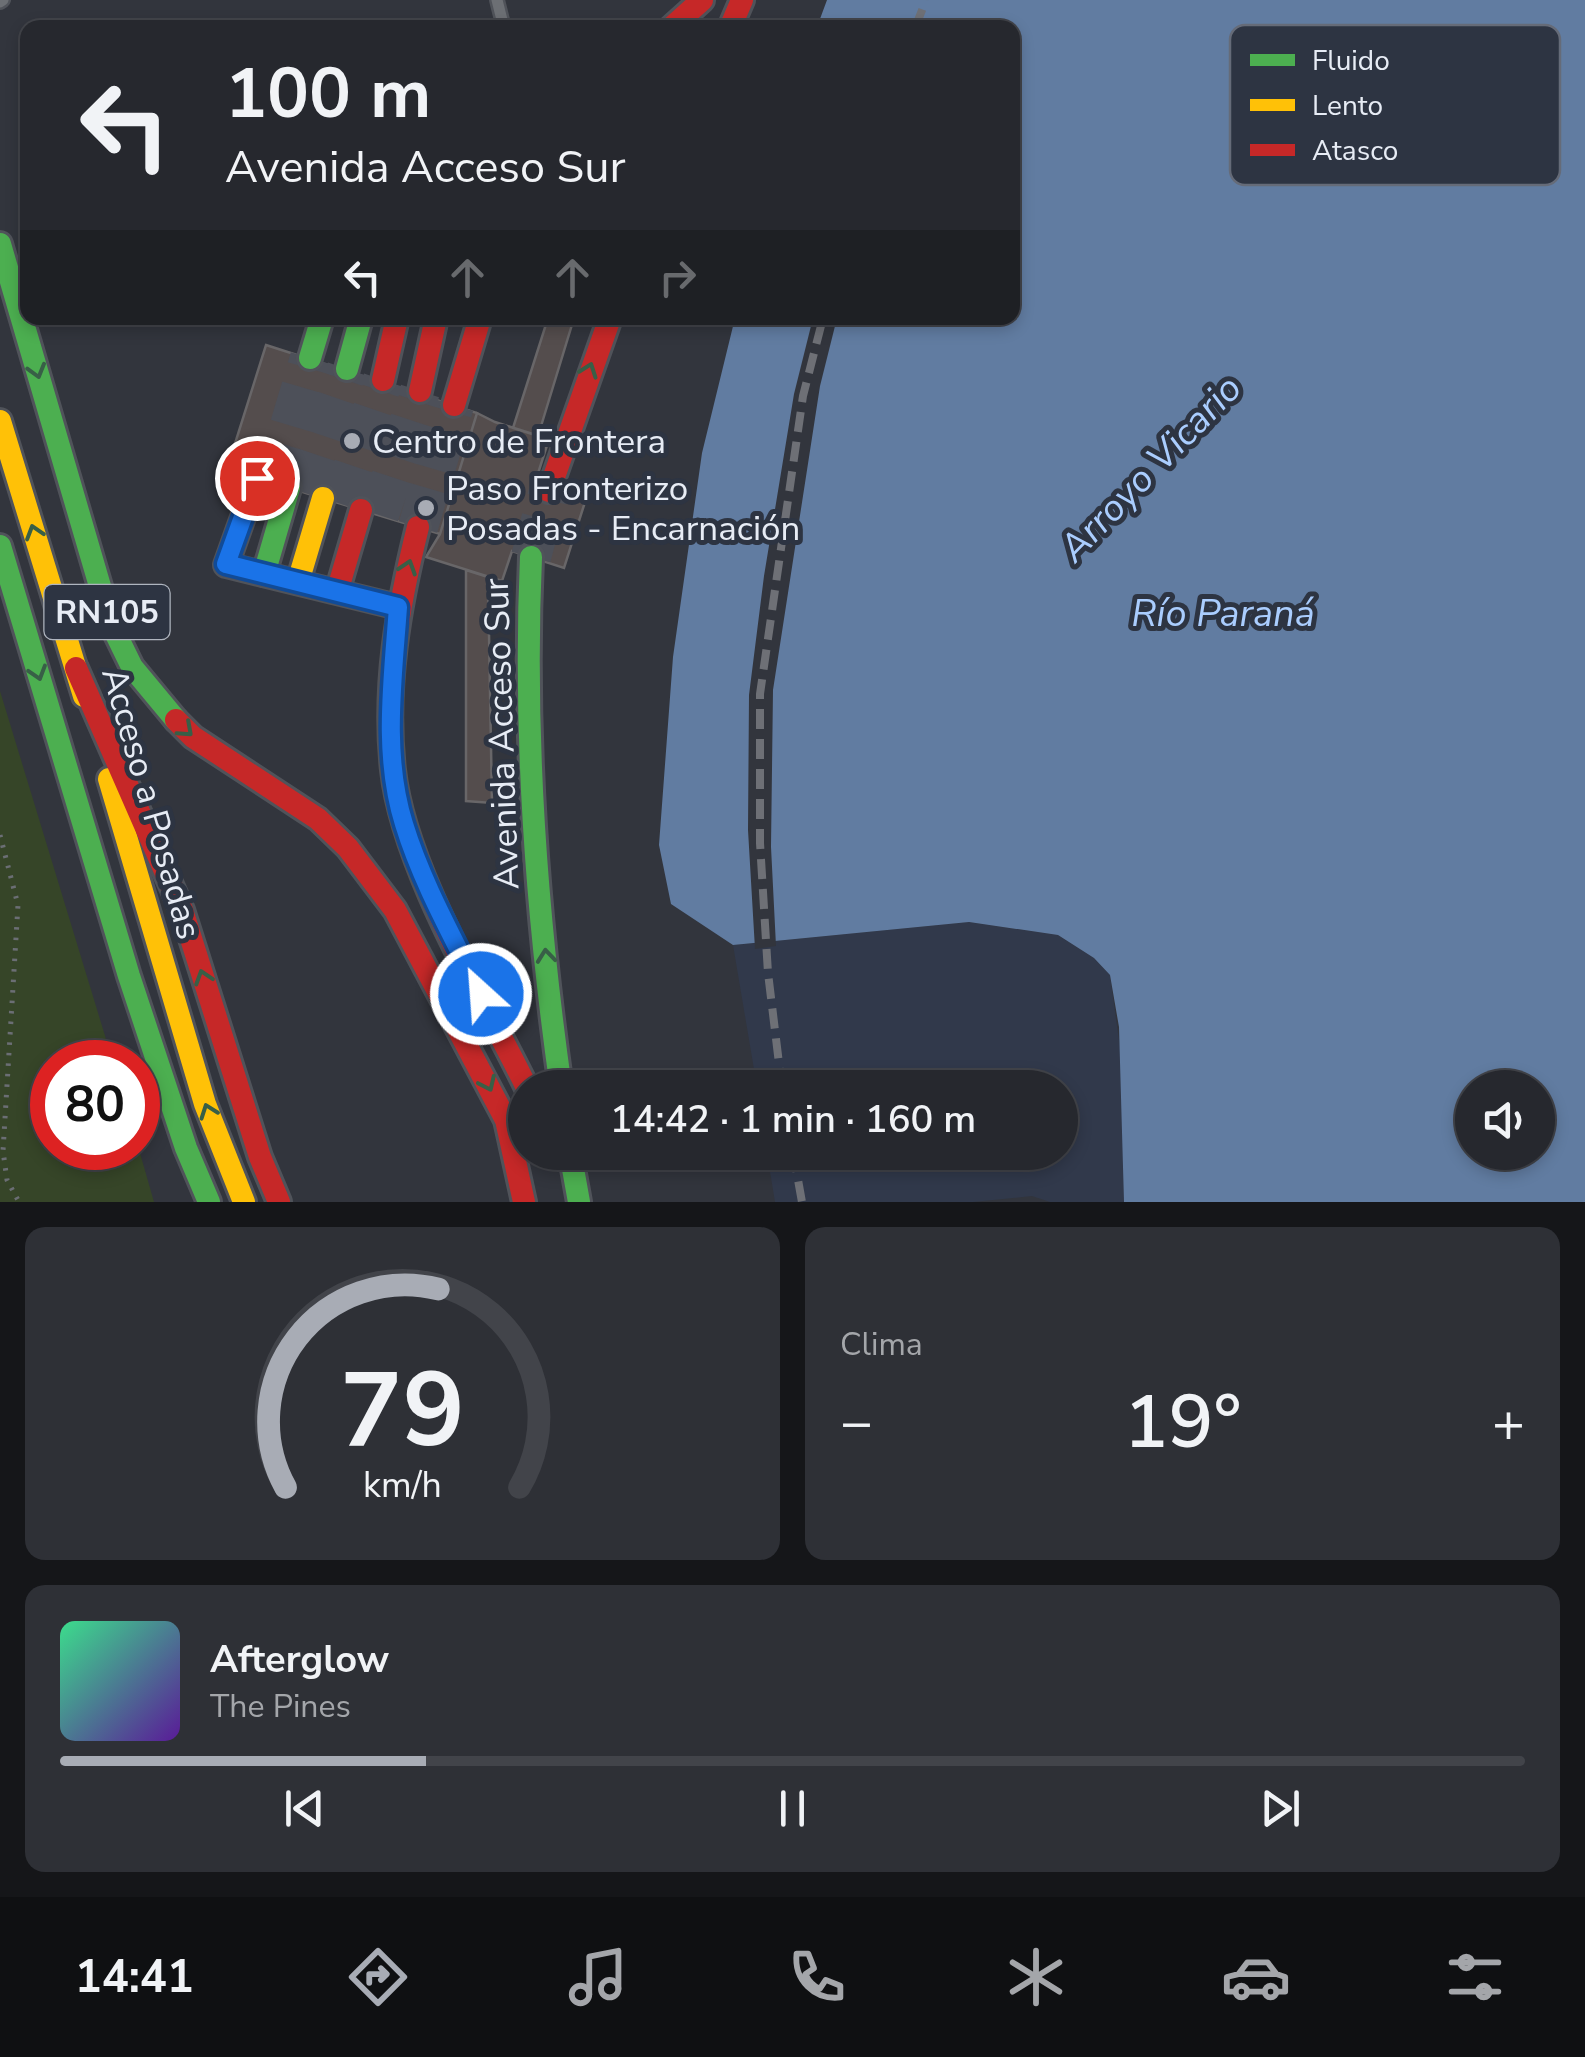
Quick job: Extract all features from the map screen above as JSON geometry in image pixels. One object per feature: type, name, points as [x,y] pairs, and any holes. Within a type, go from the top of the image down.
[{"type":"main road","points":[[680,20],[702,0]]},
{"type":"main road","name":"RN105","points":[[0,244],[20,290]]},
{"type":"main road","name":"RN105","points":[[30,325],[110,624],[132,667],[159,704],[193,737],[318,819],[372,878],[395,910],[506,1120],[524,1202]]},
{"type":"main road","points":[[310,325],[374,378]]},
{"type":"main road","points":[[328,325],[374,378]]},
{"type":"main road","points":[[344,325],[374,378]]},
{"type":"main road","points":[[362,325],[374,378]]},
{"type":"main road","points":[[374,378],[379,325]]},
{"type":"main road","points":[[374,378],[394,325]]},
{"type":"main road","points":[[374,378],[414,325]]},
{"type":"main road","points":[[374,378],[429,325]]},
{"type":"main road","points":[[374,378],[449,325]]},
{"type":"main road","points":[[374,378],[468,325]]},
{"type":"main road","points":[[550,491],[607,325]]},
{"type":"main road","name":"Acceso a Posadas","points":[[0,421],[205,1104],[244,1202]]},
{"type":"main road","points":[[291,581],[334,502]]},
{"type":"main road","points":[[291,581],[334,502]]},
{"type":"main road","points":[[291,581],[334,502]]},
{"type":"main road","points":[[334,502],[226,564],[378,602]]},
{"type":"main road","name":"Avenida Acceso Sur","points":[[334,502],[378,602]]},
{"type":"main road","name":"Avenida Acceso Sur","points":[[334,502],[378,602],[394,772],[404,823],[435,900],[518,1070]]},
{"type":"main road","points":[[0,546],[129,976],[208,1202]]},
{"type":"main road","name":"Avenida Acceso Sur","points":[[531,557],[527,667],[536,868],[559,1070]]},
{"type":"main road","name":"RN105","points":[[76,668],[182,910],[260,1157],[279,1202]]},
{"type":"main road","points":[[567,1170],[577,1194]]},
{"type":"path","points":[[0,835],[18,905],[3,1152],[7,1180],[18,1202]]},
{"type":"shaded area","points":[[969,922],[1058,935],[1094,958],[1110,975],[1122,1062],[1124,1202],[1050,1202],[1032,1196],[973,1202],[775,1202],[770,1170],[1078,1170],[1078,1070],[754,1070],[733,945]]},
{"type":"green space","points":[[0,691],[106,1040],[30,1040],[30,1170],[145,1170],[154,1202],[0,1202]]},
{"type":"water","name":"Río Paraná","points":[[827,0],[1585,0],[1585,1202],[1124,1202],[1119,1027],[1110,975],[1094,958],[1058,935],[969,922],[733,945],[671,904],[659,845],[673,657],[702,453],[733,325],[1020,325],[1020,20],[820,20]]},
{"type":"pier","points":[[811,325],[835,325],[820,386],[773,690],[771,847],[776,946],[755,949],[748,830],[749,695],[794,394]]},
{"type":"building","points":[[546,325],[572,325],[538,436],[513,428]]},
{"type":"building","name":"Centro de Frontera","points":[[266,345],[477,413],[440,534],[227,469]]},
{"type":"building","points":[[477,413],[549,439],[534,486],[585,502],[564,568],[512,551],[502,581],[426,557],[440,534]]},
{"type":"building","points":[[466,570],[488,577],[492,803],[466,801]]},
{"type":"tunnel","points":[[273,483],[310,358]]},
{"type":"tunnel","points":[[305,493],[347,369]]},
{"type":"tunnel","points":[[341,504],[383,380]]},
{"type":"tunnel","points":[[379,515],[420,391]]},
{"type":"tunnel","points":[[418,527],[454,405]]},
{"type":"tunnel","points":[[531,557],[549,491]]},
{"type":"railway","points":[[918,20],[926,0]]},
{"type":"railway","points":[[780,1070],[768,973],[760,843],[760,694],[803,396],[821,325]]},
{"type":"railway","points":[[796,1170],[802,1202]]},
{"type":"traffic: fast","points":[[0,244],[20,312]]},
{"type":"traffic: fast","points":[[24,325],[111,624],[132,667],[176,720]]},
{"type":"traffic: fast","points":[[310,358],[320,325]]},
{"type":"traffic: fast","points":[[347,369],[359,325]]},
{"type":"traffic: fast","points":[[264,574],[289,488]]},
{"type":"traffic: fast","points":[[0,546],[129,976],[186,1148],[209,1202]]},
{"type":"traffic: fast","points":[[531,557],[530,757],[545,956],[559,1070]]},
{"type":"traffic: fast","points":[[573,1170],[579,1202]]},
{"type":"traffic: slow","points":[[0,421],[84,696]]},
{"type":"traffic: slow","points":[[298,582],[323,498]]},
{"type":"traffic: slow","points":[[109,779],[205,1104],[244,1202]]},
{"type":"traffic: jam","points":[[680,20],[702,0]]},
{"type":"traffic: jam","points":[[733,20],[742,0]]},
{"type":"traffic: jam","points":[[383,380],[395,325]]},
{"type":"traffic: jam","points":[[420,391],[434,325]]},
{"type":"traffic: jam","points":[[454,405],[478,325]]},
{"type":"traffic: jam","points":[[549,491],[608,325]]},
{"type":"traffic: jam","points":[[257,478],[226,565],[398,607]]},
{"type":"traffic: jam","points":[[337,592],[361,510]]},
{"type":"traffic: jam","points":[[418,527],[404,587],[392,678],[393,770],[400,808],[428,890],[518,1070]]},
{"type":"traffic: jam","points":[[76,668],[182,910],[260,1157],[279,1202]]},
{"type":"traffic: jam","points":[[176,720],[193,737],[318,819],[348,848],[395,910],[506,1120],[524,1202]]},
{"type":"place","name":"Centro de Frontera","points":[[352,441]]},
{"type":"place","name":"Paso Fronterizo Posadas - Encarnación","points":[[426,508]]},
{"type":"route","points":[[257,478],[226,564],[398,607],[390,700],[394,772],[404,823],[435,900],[481,994]]},
{"type":"water label","name":"Arroyo Vicario","points":[[1150,468]]}]
